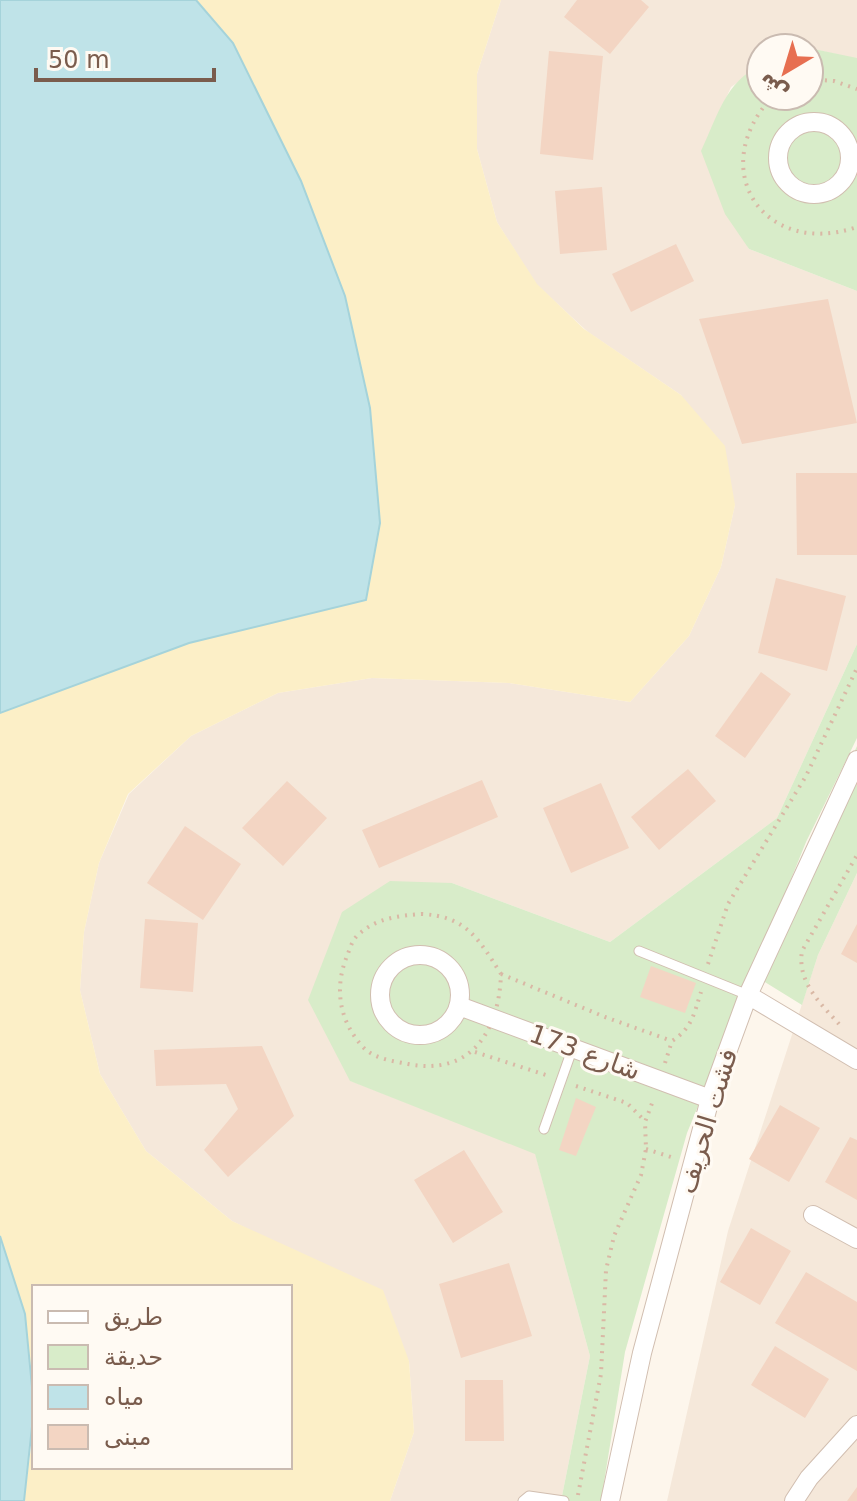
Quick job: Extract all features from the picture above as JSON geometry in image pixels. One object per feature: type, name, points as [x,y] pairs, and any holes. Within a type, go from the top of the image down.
[{"type":"street","points":[[822,123],[843,136],[849,147],[853,173],[834,189],[812,195],[801,192],[783,177],[779,166],[781,143],[798,126],[822,123]]},
{"type":"street","name":"فشت الحريف","points":[[610,1501],[642,1353],[710,1099],[748,995],[857,760]]},
{"type":"street","points":[[415,953],[431,956],[453,972],[459,983],[459,1006],[454,1017],[435,1032],[423,1035],[400,1031],[383,1012],[380,986],[398,961],[415,953]]},
{"type":"street","points":[[748,995],[857,1060]]},
{"type":"street","name":"شارع 173","points":[[459,1006],[710,1099]]},
{"type":"street","points":[[813,1215],[857,1239]]},
{"type":"street","points":[[794,1501],[809,1478],[857,1425]]},
{"type":"lane","points":[[639,951],[748,995]]},
{"type":"lane","points":[[544,1129],[573,1047]]},
{"type":"lane","points":[[523,1501],[529,1496],[564,1501]]},
{"type":"path","points":[[825,80],[857,89]]},
{"type":"path","points":[[760,112],[747,129],[742,144],[741,164],[754,200],[774,222],[807,236],[836,234],[857,227]]},
{"type":"path","points":[[848,1028],[815,997],[800,966],[802,951],[857,855]]},
{"type":"path","points":[[501,974],[492,1018],[475,1052],[433,1069],[390,1061],[362,1046],[346,1019],[337,990],[355,937],[376,922],[421,914],[441,915],[459,922],[480,942],[501,974],[672,1041]]},
{"type":"path","points":[[646,1149],[692,1164]]},
{"type":"shaded area","points":[[501,0],[857,0],[857,59],[825,52],[825,32],[745,32],[745,77],[731,87],[702,151],[749,249],[857,291],[857,644],[777,818],[610,942],[452,883],[351,1081],[535,1153],[590,1356],[561,1501],[390,1501],[414,1432],[409,1361],[304,1257],[232,1221],[146,1151],[100,1074],[80,990],[84,932],[99,863],[129,794],[191,736],[278,693],[372,678],[509,683],[630,702],[689,636],[721,567],[735,505],[681,395],[588,332],[536,284],[497,222],[477,149],[477,74]]},
{"type":"shaded area","points":[[857,873],[857,1501],[667,1501],[728,1231],[818,955]]},
{"type":"green space","points":[[825,51],[857,58],[857,291],[749,249],[725,214],[701,151],[724,102],[745,75],[745,112],[825,112]]},
{"type":"green space","points":[[857,644],[857,738],[806,842],[763,948],[857,746],[857,873],[818,955],[802,1005],[752,974],[687,1133],[625,1352],[601,1501],[561,1501],[590,1356],[535,1154],[350,1081],[308,1000],[342,912],[390,881],[452,883],[610,942],[777,818]]},
{"type":"sand","points":[[196,0],[501,0],[477,74],[477,149],[497,222],[537,284],[584,329],[681,395],[725,446],[735,505],[721,567],[689,636],[630,702],[509,683],[372,678],[278,693],[191,736],[128,794],[99,863],[84,932],[80,990],[100,1074],[146,1151],[232,1221],[383,1290],[409,1361],[414,1432],[390,1501],[24,1501],[32,1440],[32,1469],[292,1469],[292,1285],[32,1285],[32,1387],[25,1314],[0,1236],[0,713],[189,643],[366,599],[233,43]]},
{"type":"water","points":[[0,0],[196,0],[233,43],[301,181],[345,296],[370,408],[380,523],[366,600],[189,643],[0,713]]},
{"type":"water","points":[[0,1236],[25,1314],[32,1387],[32,1427],[24,1501],[0,1501]]},
{"type":"building","points":[[577,0],[641,0],[649,7],[610,54],[564,17]]},
{"type":"building","points":[[549,51],[603,56],[593,160],[540,154]]},
{"type":"building","points":[[602,187],[607,250],[560,254],[555,191]]},
{"type":"building","points":[[676,244],[694,281],[631,312],[612,274]]},
{"type":"building","points":[[828,299],[857,423],[742,444],[699,319]]},
{"type":"building","points":[[796,473],[857,473],[857,555],[797,555]]},
{"type":"building","points":[[776,578],[846,596],[827,671],[758,653]]},
{"type":"building","points":[[761,672],[791,694],[745,758],[715,736]]},
{"type":"building","points":[[688,769],[716,801],[659,850],[631,817]]},
{"type":"building","points":[[482,780],[498,817],[379,868],[362,830]]},
{"type":"building","points":[[287,781],[327,818],[283,866],[242,828]]},
{"type":"building","points":[[601,783],[629,848],[571,873],[543,808]]},
{"type":"building","points":[[185,826],[241,864],[203,920],[147,883]]},
{"type":"building","points":[[145,919],[198,923],[193,992],[140,988]]},
{"type":"building","points":[[857,924],[857,963],[841,954]]},
{"type":"building","points":[[651,966],[696,983],[685,1013],[640,997]]},
{"type":"building","points":[[262,1046],[294,1116],[228,1177],[204,1150],[238,1109],[226,1084],[156,1086],[154,1050]]},
{"type":"building","points":[[576,1098],[596,1107],[576,1156],[559,1150]]},
{"type":"building","points":[[780,1105],[820,1128],[789,1182],[749,1159]]},
{"type":"building","points":[[850,1137],[857,1140],[857,1200],[825,1182]]},
{"type":"building","points":[[464,1150],[503,1212],[453,1243],[414,1180]]},
{"type":"building","points":[[751,1228],[791,1251],[760,1305],[720,1282]]},
{"type":"building","points":[[509,1263],[532,1336],[461,1358],[439,1284]]},
{"type":"building","points":[[806,1272],[857,1302],[857,1371],[775,1323]]},
{"type":"building","points":[[775,1346],[829,1379],[805,1418],[751,1385]]},
{"type":"building","points":[[465,1380],[503,1380],[504,1441],[465,1441]]},
{"type":"building","points":[[857,1487],[857,1501],[847,1501]]}]
